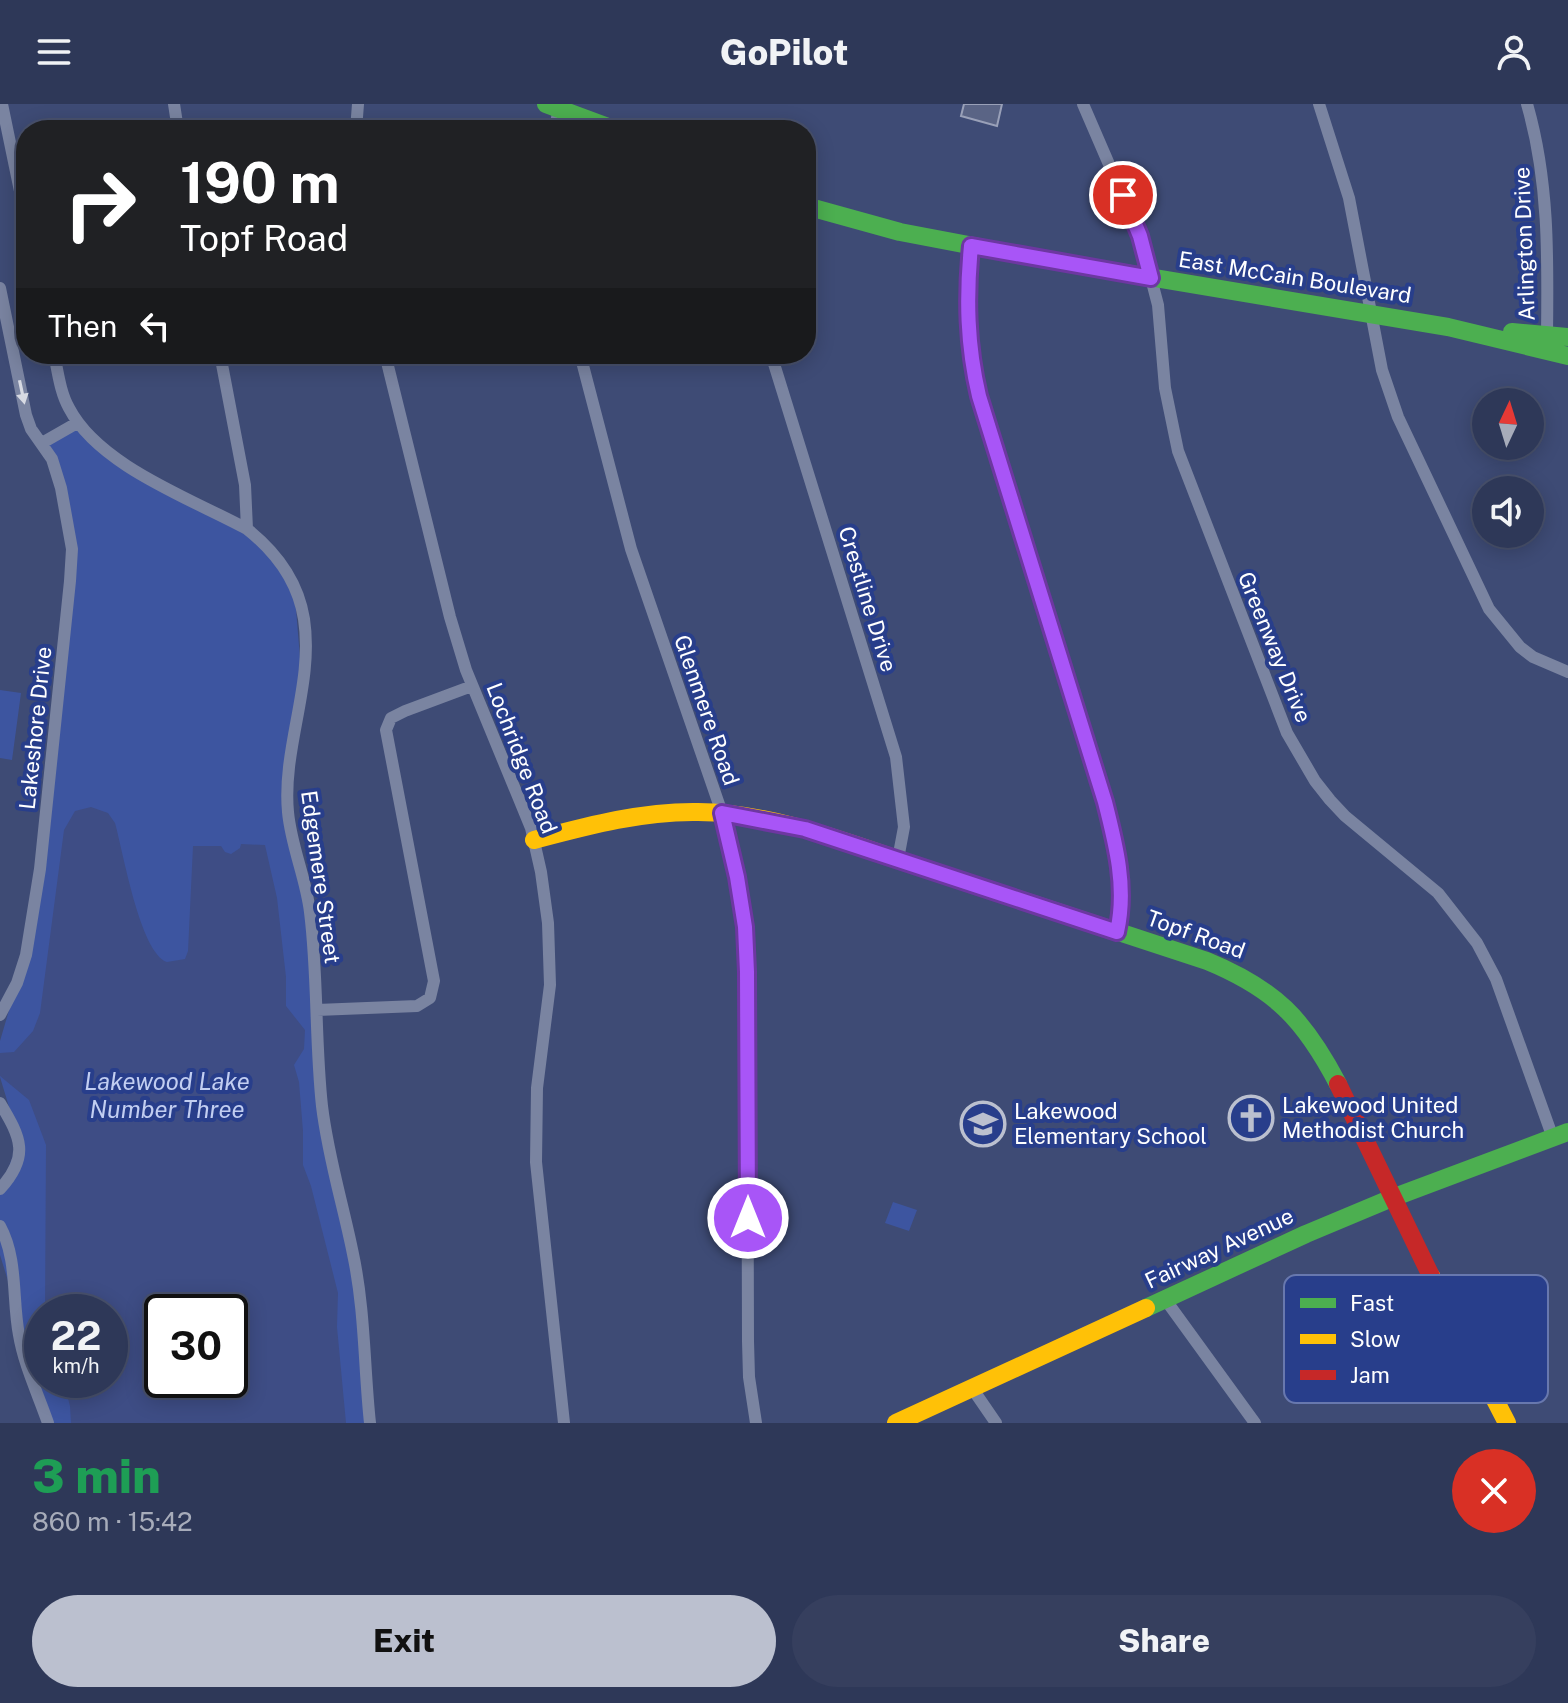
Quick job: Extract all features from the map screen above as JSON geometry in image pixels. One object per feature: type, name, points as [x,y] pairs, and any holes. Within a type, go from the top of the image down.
[{"type":"street","points":[[2,104],[16,172]]},
{"type":"street","name":"Greenway Drive","points":[[1083,104],[1140,236],[1158,305],[1169,416],[1178,451],[1287,733],[1330,800],[1438,893],[1477,943],[1496,979],[1561,1135]]},
{"type":"street","points":[[1319,104],[1338,155],[1349,198],[1382,370],[1398,417],[1489,609],[1520,647],[1533,657],[1568,672]]},
{"type":"street","name":"Arlington Drive","points":[[1527,104],[1543,173],[1548,241],[1547,335]]},
{"type":"street","points":[[555,106],[591,120]]},
{"type":"street","name":"East McCain Boulevard","points":[[816,209],[900,232],[971,246],[1448,327],[1568,356]]},
{"type":"street","points":[[971,246],[966,303],[972,365],[983,411],[1116,844],[1122,905],[1117,932]]},
{"type":"street","name":"Lakeshore Drive","points":[[0,288],[26,415],[31,429],[52,459],[72,549],[40,869],[26,955],[17,983],[0,1015]]},
{"type":"street","name":"East McCain Boulevard","points":[[1448,327],[1568,337]]},
{"type":"street","points":[[56,364],[65,401],[90,438],[161,487],[247,529],[245,485],[222,364]]},
{"type":"street","name":"Lochridge Road","points":[[387,364],[450,617],[472,686],[516,789],[534,840],[541,872],[550,951],[547,1020],[537,1088],[536,1162],[564,1423]]},
{"type":"street","name":"Glenmere Road","points":[[583,364],[631,549],[722,813],[741,895],[747,972],[749,1377],[756,1423]]},
{"type":"street","name":"Crestline Drive","points":[[774,364],[896,757],[904,827],[898,859]]},
{"type":"street","points":[[42,443],[77,423]]},
{"type":"street","name":"Edgemere Street","points":[[247,529],[268,546],[285,569],[304,619],[302,682],[287,794],[290,826],[310,913],[326,1142],[356,1269],[370,1423]]},
{"type":"street","points":[[317,1010],[417,1006],[430,998],[434,981],[386,730],[391,718],[472,686]]},
{"type":"street","name":"Topf Road","points":[[534,840],[634,816],[722,813],[805,829],[1239,974],[1285,1007],[1326,1059],[1431,1275]]},
{"type":"street","points":[[0,1103],[19,1140],[20,1149],[17,1168],[0,1189]]},
{"type":"street","name":"Fairway Avenue","points":[[896,1423],[1392,1198],[1561,1135]]},
{"type":"street","points":[[0,1226],[12,1259],[14,1304],[22,1348],[48,1423]]},
{"type":"street","points":[[1165,1299],[1255,1423]]},
{"type":"street","points":[[972,1388],[996,1423]]},
{"type":"street","name":"Topf Road","points":[[1497,1403],[1507,1423]]},
{"type":"shaded area","points":[[77,423],[134,470],[247,529],[294,585],[302,682],[287,794],[304,879],[322,1102],[353,1254],[371,1423],[52,1423],[44,1398],[128,1398],[128,1294],[24,1294],[24,1333],[0,1255],[0,1190],[19,1140],[0,1077],[0,1041],[17,983],[46,807],[72,550],[61,488],[42,443]]},
{"type":"shaded area","points":[[0,690],[21,693],[12,760],[0,758]]},
{"type":"shaded area","points":[[893,1202],[917,1210],[909,1231],[885,1223]]},
{"type":"water","name":"Lakewood Lake Number Three","points":[[91,807],[108,813],[115,823],[141,921],[157,955],[167,962],[185,959],[188,951],[193,846],[221,846],[231,854],[241,844],[265,845],[277,898],[286,977],[286,1006],[305,1030],[304,1049],[294,1065],[299,1082],[303,1165],[338,1293],[337,1327],[346,1423],[71,1423],[68,1398],[128,1398],[128,1294],[45,1294],[46,1145],[29,1100],[0,1076],[0,1053],[14,1052],[33,1031],[40,1013],[64,830],[75,811]]},
{"type":"building","points":[[964,104],[1002,104],[997,126],[961,116]]},
{"type":"traffic: fast","points":[[546,104],[589,120]]},
{"type":"traffic: fast","points":[[816,209],[900,232],[1053,261],[1448,327],[1568,356]]},
{"type":"traffic: fast","points":[[1512,332],[1568,337]]},
{"type":"traffic: fast","points":[[924,868],[1207,961],[1231,972],[1269,995],[1300,1024],[1338,1084]]},
{"type":"traffic: fast","points":[[1146,1308],[1392,1198],[1568,1132]]},
{"type":"traffic: slow","points":[[534,840],[635,817],[677,812],[727,814],[813,831],[924,868]]},
{"type":"traffic: slow","points":[[896,1423],[1146,1308]]},
{"type":"traffic: slow","points":[[1497,1403],[1507,1423]]},
{"type":"traffic: jam","points":[[1338,1084],[1431,1275]]},
{"type":"place","name":"Lakewood United Methodist Church","points":[[1251,1118]]},
{"type":"place","name":"Lakewood Elementary School","points":[[983,1124]]},
{"type":"route","points":[[748,1218],[745,927],[741,895],[722,813],[805,829],[1117,932],[1122,905],[1116,844],[979,396],[968,341],[966,303],[971,246],[1151,278],[1140,236],[1123,195]]}]
